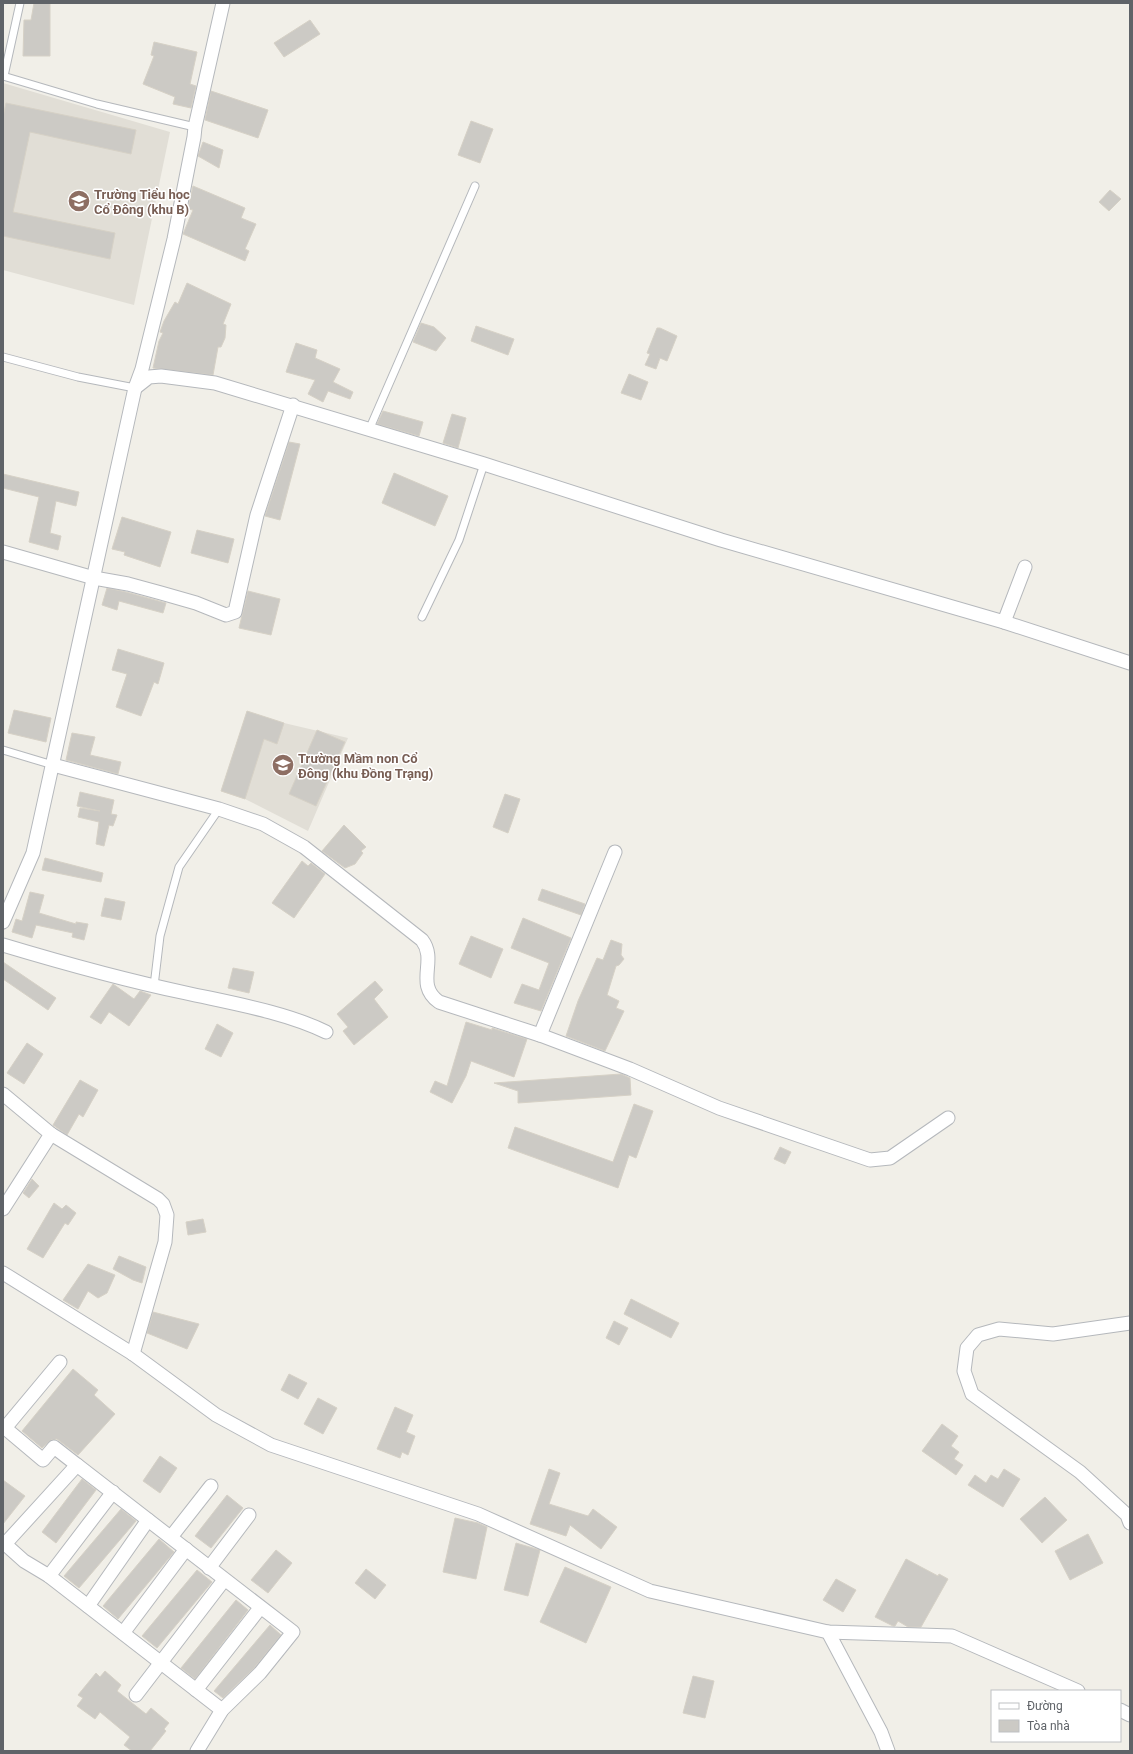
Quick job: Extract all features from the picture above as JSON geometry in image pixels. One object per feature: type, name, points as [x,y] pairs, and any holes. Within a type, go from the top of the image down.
[{"type":"street","points":[[3,922],[34,853],[136,388],[174,239],[195,127],[223,3]]},
{"type":"street","points":[[136,388],[149,377],[161,376],[215,383],[293,405],[369,430],[484,464],[721,540],[1004,622],[1130,663]]},
{"type":"street","points":[[3,552],[94,578],[128,584],[161,593],[196,603],[226,614],[235,612],[257,515],[293,405]]},
{"type":"street","points":[[1004,622],[1025,567]]},
{"type":"street","points":[[53,765],[219,809],[263,824],[304,847],[414,934],[426,946],[428,954],[427,987],[429,992],[436,1000],[630,1069],[719,1108],[870,1160],[890,1158],[948,1118]]},
{"type":"street","points":[[540,1036],[615,852]]},
{"type":"street","points":[[3,945],[154,986],[295,1020],[326,1032]]},
{"type":"street","points":[[3,1094],[51,1134],[158,1199],[166,1210],[165,1242],[133,1354]]},
{"type":"street","points":[[3,1210],[51,1134]]},
{"type":"street","points":[[3,1274],[133,1354],[216,1415],[271,1445],[478,1514],[650,1591],[828,1632],[952,1636],[1076,1690]]},
{"type":"street","points":[[1129,1516],[1080,1472],[972,1394],[964,1371],[968,1348],[978,1335],[999,1329],[1053,1334],[1130,1323]]},
{"type":"street","points":[[60,1362],[5,1428],[43,1460],[54,1447],[260,1608],[293,1632],[260,1673],[222,1710],[197,1751]]},
{"type":"street","points":[[77,1465],[4,1543],[24,1561],[48,1576],[88,1606],[222,1710]]},
{"type":"street","points":[[171,1538],[211,1486]]},
{"type":"street","points":[[48,1576],[113,1492]]},
{"type":"street","points":[[209,1568],[249,1515]]},
{"type":"street","points":[[88,1606],[148,1520]]},
{"type":"street","points":[[122,1633],[186,1549]]},
{"type":"street","points":[[136,1695],[224,1580]]},
{"type":"street","points":[[196,1690],[260,1608]]},
{"type":"street","points":[[828,1632],[880,1732],[888,1751]]},
{"type":"street","points":[[1121,1710],[1130,1715]]},
{"type":"lane","points":[[20,3],[4,76],[97,104],[195,127]]},
{"type":"lane","points":[[369,430],[475,186]]},
{"type":"lane","points":[[3,357],[78,377],[136,388]]},
{"type":"lane","points":[[422,618],[459,540],[484,464]]},
{"type":"lane","points":[[3,750],[53,765]]},
{"type":"lane","points":[[154,986],[160,936],[179,867],[219,809]]},
{"type":"shaded area","name":"Trường Tiểu học Cổ Đông (khu B)","points":[[3,83],[170,132],[134,305],[3,270]]},
{"type":"shaded area","name":"Trường Mầm non Cổ Đông (khu Đồng Trạng)","points":[[247,711],[284,723],[348,738],[308,831],[245,799],[221,791]]},
{"type":"building","points":[[34,3],[50,3],[50,56],[23,56],[24,20],[31,20]]},
{"type":"building","points":[[310,20],[320,34],[284,57],[274,43]]},
{"type":"building","points":[[154,42],[197,52],[190,84],[196,86],[191,108],[173,104],[175,97],[143,84],[154,56],[151,55]]},
{"type":"building","points":[[211,91],[268,110],[258,138],[205,120]]},
{"type":"building","points":[[6,103],[136,130],[131,154],[30,132],[13,212],[115,233],[110,259],[3,236],[3,117]]},
{"type":"building","points":[[471,121],[493,129],[480,163],[458,155]]},
{"type":"building","points":[[203,142],[223,150],[219,168],[198,156]]},
{"type":"building","points":[[193,186],[245,208],[241,218],[256,224],[245,249],[249,251],[245,261],[183,234],[193,210],[188,209]]},
{"type":"building","points":[[1110,190],[1121,199],[1109,211],[1099,202]]},
{"type":"building","points":[[187,283],[231,304],[223,324],[226,325],[225,338],[221,347],[218,347],[213,375],[153,368],[159,341],[163,333],[160,332],[164,321],[175,302],[178,304]]},
{"type":"building","points":[[421,323],[434,327],[446,338],[436,351],[413,342]]},
{"type":"building","points":[[476,326],[514,339],[508,355],[471,341]]},
{"type":"building","points":[[657,328],[677,336],[667,361],[660,358],[656,369],[645,365],[650,354],[647,353]]},
{"type":"building","points":[[296,343],[317,350],[315,358],[340,369],[333,382],[353,392],[350,399],[328,391],[323,402],[308,394],[315,380],[286,372]]},
{"type":"building","points":[[629,374],[648,382],[641,400],[621,393]]},
{"type":"building","points":[[383,411],[423,422],[419,436],[377,424]]},
{"type":"building","points":[[452,414],[466,418],[458,448],[443,443]]},
{"type":"building","points":[[289,442],[300,444],[280,520],[265,516]]},
{"type":"building","points":[[394,473],[448,496],[435,526],[382,503]]},
{"type":"building","points":[[3,474],[79,492],[76,506],[56,501],[50,533],[61,536],[58,550],[29,542],[39,497],[3,488]]},
{"type":"building","points":[[122,517],[171,532],[160,567],[124,555],[125,552],[112,549]]},
{"type":"building","points":[[197,530],[234,539],[228,563],[191,553]]},
{"type":"building","points":[[107,588],[166,603],[163,613],[119,601],[117,610],[102,605]]},
{"type":"building","points":[[248,591],[280,599],[271,635],[239,628]]},
{"type":"building","points":[[118,649],[164,663],[158,684],[154,682],[141,716],[116,707],[127,674],[112,670]]},
{"type":"building","points":[[14,710],[51,718],[46,742],[8,733]]},
{"type":"building","points":[[247,711],[284,723],[277,744],[264,739],[245,799],[221,791]]},
{"type":"building","points":[[317,730],[345,742],[316,806],[289,794]]},
{"type":"building","points":[[72,733],[95,737],[90,755],[121,762],[118,774],[66,760]]},
{"type":"building","points":[[80,792],[114,800],[111,814],[117,815],[113,826],[109,825],[104,846],[96,844],[99,822],[78,817],[80,808],[100,811],[77,806]]},
{"type":"building","points":[[505,794],[520,799],[508,833],[493,827]]},
{"type":"building","points":[[344,825],[366,847],[361,851],[363,853],[355,864],[345,868],[322,851]]},
{"type":"building","points":[[45,858],[103,873],[101,882],[42,870]]},
{"type":"building","points":[[302,861],[308,866],[311,863],[325,874],[294,918],[272,903]]},
{"type":"building","points":[[542,889],[585,904],[581,915],[538,900]]},
{"type":"building","points":[[30,892],[44,895],[39,913],[76,924],[76,922],[88,924],[84,940],[72,937],[73,933],[36,925],[32,938],[12,932],[16,919],[22,921]]},
{"type":"building","points":[[105,898],[125,902],[121,920],[101,916]]},
{"type":"building","points":[[523,918],[571,938],[541,1011],[514,1003],[522,984],[539,990],[549,963],[511,948]]},
{"type":"building","points":[[471,936],[503,949],[491,978],[459,964]]},
{"type":"building","points":[[611,940],[622,944],[621,955],[624,959],[619,965],[616,966],[607,995],[619,1001],[616,1008],[624,1011],[605,1051],[566,1036],[578,1001],[597,958],[603,960]]},
{"type":"building","points":[[3,962],[56,998],[48,1010],[3,979]]},
{"type":"building","points":[[233,968],[254,972],[249,993],[228,988]]},
{"type":"building","points":[[375,981],[383,990],[374,999],[388,1017],[354,1045],[343,1031],[348,1027],[337,1014]]},
{"type":"building","points":[[113,984],[134,999],[140,991],[151,995],[129,1026],[109,1012],[101,1024],[90,1017]]},
{"type":"building","points":[[466,1022],[492,1030],[492,1028],[527,1039],[514,1077],[471,1061],[466,1076],[452,1103],[430,1092],[435,1081],[447,1086]]},
{"type":"building","points":[[217,1024],[233,1033],[221,1057],[205,1049]]},
{"type":"building","points":[[27,1043],[43,1054],[24,1084],[7,1073]]},
{"type":"building","points":[[621,1074],[630,1078],[631,1095],[518,1103],[518,1091],[494,1083]]},
{"type":"building","points":[[80,1080],[98,1090],[83,1117],[79,1114],[67,1135],[53,1125]]},
{"type":"building","points":[[634,1104],[653,1111],[636,1158],[629,1155],[618,1188],[508,1148],[515,1127],[613,1162]]},
{"type":"building","points":[[780,1147],[791,1152],[785,1164],[774,1159]]},
{"type":"building","points":[[32,1179],[39,1186],[29,1198],[23,1193]]},
{"type":"building","points":[[54,1203],[62,1209],[66,1205],[76,1213],[68,1225],[65,1223],[43,1258],[27,1249]]},
{"type":"building","points":[[203,1219],[206,1232],[188,1235],[186,1222]]},
{"type":"building","points":[[119,1256],[146,1267],[142,1283],[133,1280],[113,1269]]},
{"type":"building","points":[[88,1264],[115,1275],[107,1293],[98,1298],[88,1291],[78,1309],[63,1300]]},
{"type":"building","points":[[631,1299],[679,1323],[671,1338],[624,1314]]},
{"type":"building","points":[[153,1312],[199,1324],[187,1349],[147,1333]]},
{"type":"building","points":[[614,1321],[628,1328],[619,1345],[606,1338]]},
{"type":"building","points":[[73,1369],[98,1390],[94,1395],[115,1414],[78,1455],[57,1439],[51,1440],[42,1448],[22,1431]]},
{"type":"building","points":[[289,1374],[307,1383],[298,1399],[281,1390]]},
{"type":"building","points":[[318,1398],[337,1408],[323,1434],[304,1424]]},
{"type":"building","points":[[395,1407],[413,1415],[406,1432],[415,1436],[408,1455],[402,1452],[400,1458],[377,1449]]},
{"type":"building","points":[[942,1424],[958,1436],[951,1446],[959,1452],[954,1459],[963,1465],[956,1475],[922,1451]]},
{"type":"building","points":[[160,1456],[177,1468],[160,1493],[143,1481]]},
{"type":"building","points":[[549,1469],[560,1473],[549,1504],[588,1516],[593,1509],[617,1527],[601,1549],[570,1525],[566,1536],[530,1524]]},
{"type":"building","points":[[1004,1469],[1020,1479],[1003,1507],[968,1485],[975,1475],[986,1483],[991,1475],[998,1479]]},
{"type":"building","points":[[82,1479],[96,1490],[56,1543],[42,1532]]},
{"type":"building","points":[[3,1480],[25,1496],[3,1524]]},
{"type":"building","points":[[227,1495],[243,1508],[211,1548],[195,1536]]},
{"type":"building","points":[[1045,1497],[1067,1520],[1042,1543],[1020,1519]]},
{"type":"building","points":[[121,1509],[136,1521],[79,1588],[64,1576]]},
{"type":"building","points":[[455,1518],[478,1523],[487,1527],[476,1579],[443,1572]]},
{"type":"building","points":[[1088,1534],[1103,1563],[1070,1580],[1055,1551]]},
{"type":"building","points":[[159,1539],[174,1552],[118,1619],[103,1606]]},
{"type":"building","points":[[516,1543],[540,1550],[528,1596],[504,1590]]},
{"type":"building","points":[[276,1550],[292,1563],[268,1593],[251,1580]]},
{"type":"building","points":[[906,1559],[938,1576],[939,1574],[948,1579],[921,1627],[908,1627],[898,1621],[895,1626],[893,1626],[875,1617]]},
{"type":"building","points":[[565,1567],[611,1587],[586,1643],[540,1622]]},
{"type":"building","points":[[366,1569],[386,1585],[375,1599],[355,1583]]},
{"type":"building","points":[[197,1570],[212,1582],[157,1648],[142,1636]]},
{"type":"building","points":[[836,1579],[856,1590],[843,1612],[823,1600]]},
{"type":"building","points":[[236,1600],[248,1610],[195,1679],[181,1668]]},
{"type":"building","points":[[270,1625],[281,1635],[254,1668],[223,1698],[214,1691]]},
{"type":"building","points":[[105,1671],[121,1685],[117,1691],[146,1714],[151,1708],[169,1723],[164,1729],[166,1731],[150,1751],[132,1751],[124,1745],[130,1737],[100,1712],[95,1719],[77,1706],[83,1698],[78,1695],[96,1673],[100,1677]]},
{"type":"building","points":[[693,1676],[714,1681],[705,1718],[683,1713]]},
{"type":"place","name":"Trường Tiểu học Cổ Đông (khu B)","points":[[79,201]]},
{"type":"place","name":"Trường Mầm non Cổ Đông (khu Đồng Trạng)","points":[[283,765]]}]
